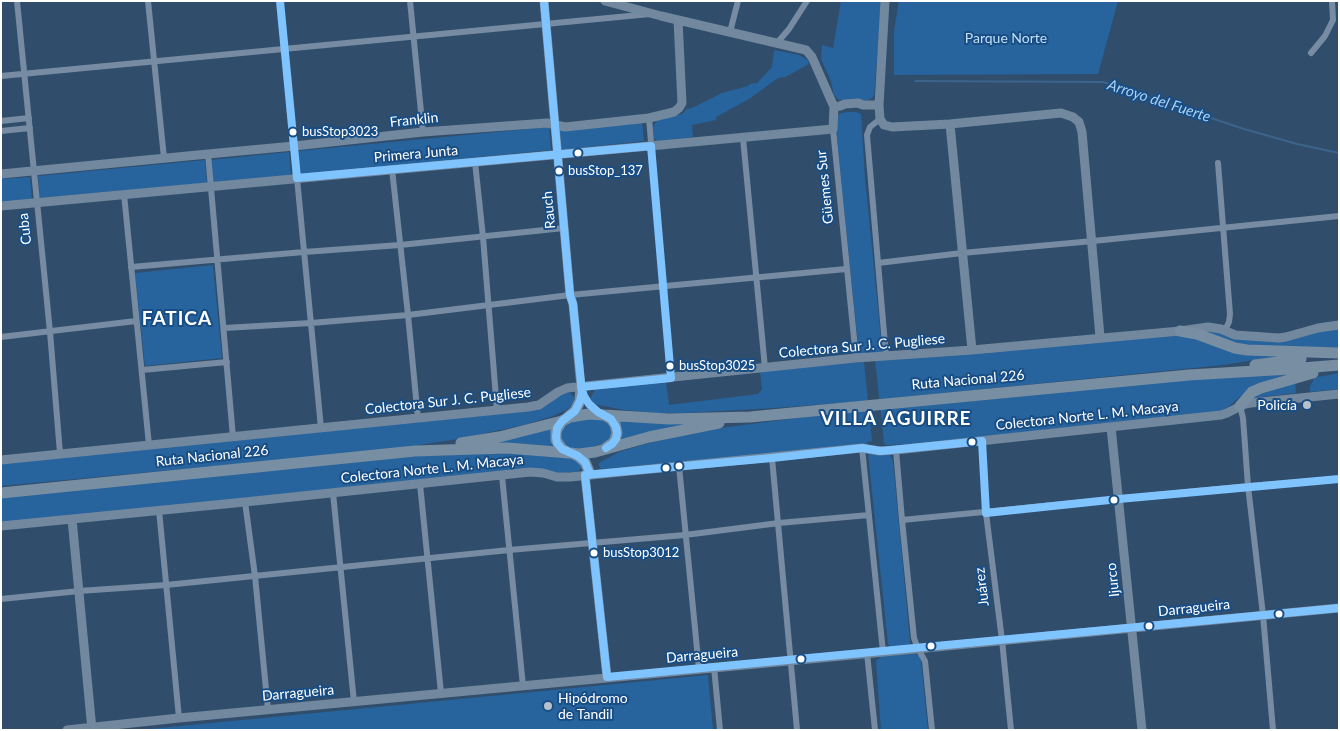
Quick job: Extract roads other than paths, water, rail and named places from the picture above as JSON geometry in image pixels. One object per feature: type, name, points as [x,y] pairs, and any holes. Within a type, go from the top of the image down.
[{"type":"highway","points":[[1180,331],[1190,332],[1235,348],[1247,350],[1339,354]]},
{"type":"highway","name":"Ruta Nacional 226","points":[[1189,375],[1339,354]]},
{"type":"highway","points":[[1240,406],[1252,392],[1261,388],[1339,366]]},
{"type":"highway","name":"Ruta Nacional 226","points":[[415,451],[507,448],[588,453],[668,433],[750,417],[1189,375],[1339,366]]},
{"type":"highway","points":[[581,387],[586,401],[595,410],[611,419],[618,433],[614,442],[605,449],[593,464],[588,475]]},
{"type":"highway","points":[[581,387],[578,406],[556,431],[556,437],[559,446],[564,451],[578,456],[585,462],[588,475]]},
{"type":"highway","name":"Ruta Nacional 226","points":[[5,492],[415,451],[499,437],[584,414],[669,418],[750,417]]},
{"type":"street","name":"Cuba","points":[[17,1],[50,332],[60,454]]},
{"type":"street","points":[[148,1],[164,158]]},
{"type":"street","points":[[280,1],[321,428]]},
{"type":"street","points":[[410,1],[423,132]]},
{"type":"street","name":"Rauch","points":[[544,1],[570,295],[573,304],[581,387]]},
{"type":"street","name":"Güemes Sur","points":[[605,1],[800,48],[810,54],[837,107],[833,129],[856,358]]},
{"type":"street","points":[[730,32],[738,1]]},
{"type":"street","points":[[777,43],[789,29],[807,1]]},
{"type":"street","points":[[885,1],[879,105],[880,119],[884,125],[890,127],[950,124],[1055,114],[1067,114],[1078,120],[1082,132],[1100,337]]},
{"type":"street","points":[[1311,53],[1325,36],[1333,20],[1332,1]]},
{"type":"street","points":[[1,76],[654,14]]},
{"type":"street","name":"Franklin","points":[[1,174],[423,132],[547,123],[565,126],[650,118],[674,112],[682,103],[678,20]]},
{"type":"street","points":[[837,107],[856,109],[863,105],[879,105]]},
{"type":"street","points":[[1,121],[29,118]]},
{"type":"street","points":[[650,118],[671,378]]},
{"type":"street","points":[[880,119],[870,127],[867,135],[886,356]]},
{"type":"street","points":[[950,124],[972,350]]},
{"type":"street","points":[[1,130],[30,128]]},
{"type":"street","name":"Primera Junta","points":[[1,206],[833,129]]},
{"type":"street","points":[[743,138],[765,368]]},
{"type":"street","points":[[208,154],[233,437]]},
{"type":"street","points":[[476,162],[497,410]]},
{"type":"street","points":[[1218,163],[1230,314],[1225,330]]},
{"type":"street","points":[[392,169],[418,418]]},
{"type":"street","points":[[124,194],[149,445]]},
{"type":"street","points":[[878,263],[1339,216]]},
{"type":"street","points":[[131,267],[400,245],[564,228]]},
{"type":"street","points":[[224,328],[408,315],[570,295],[846,269]]},
{"type":"street","points":[[1,337],[136,321]]},
{"type":"street","name":"Colectora Sur J. C. Pugliese","points":[[1,460],[533,407],[545,402],[563,390],[581,387],[856,358],[972,350],[1208,327],[1225,330],[1240,336],[1279,338],[1339,325]]},
{"type":"street","points":[[142,370],[227,362]]},
{"type":"street","name":"Colectora Norte L. M. Macaya","points":[[1,526],[536,472],[563,477],[862,448],[881,452],[1220,415],[1227,414],[1240,406],[1251,403],[1339,394]]},
{"type":"street","points":[[1240,406],[1243,418],[1248,486],[1263,615],[1273,730]]},
{"type":"street","name":"Ijurco","points":[[1111,427],[1142,730]]},
{"type":"street","name":"Juárez","points":[[982,442],[986,513],[1011,730]]},
{"type":"street","points":[[862,448],[883,652]]},
{"type":"street","points":[[896,450],[914,638],[925,661],[932,730]]},
{"type":"street","points":[[772,458],[797,730]]},
{"type":"street","points":[[679,466],[699,669]]},
{"type":"street","points":[[588,475],[607,677]]},
{"type":"street","points":[[502,476],[523,686]]},
{"type":"street","points":[[902,520],[1248,486],[1339,479]]},
{"type":"street","points":[[420,484],[440,693]]},
{"type":"street","points":[[333,493],[354,702]]},
{"type":"street","points":[[245,502],[255,576],[268,710]]},
{"type":"street","points":[[159,510],[180,718]]},
{"type":"street","points":[[1,599],[685,535],[779,523],[869,515]]},
{"type":"street","points":[[72,519],[92,729]]},
{"type":"street","name":"Darragueira","points":[[67,730],[1339,608]]},
{"type":"street","points":[[867,653],[875,730]]},
{"type":"street","points":[[714,667],[720,730]]},
{"type":"waterway","name":"Arroyo del Fuerte","points":[[915,81],[1103,82],[1244,129],[1297,144],[1339,153]]},
{"type":"place","name":"busStop3023","points":[[293,132]]},
{"type":"place","name":"busStop_137","points":[[559,171]]},
{"type":"place","name":"busStop3025","points":[[670,366]]},
{"type":"place","name":"Policía","points":[[1307,405]]},
{"type":"place","name":"busStop3012","points":[[594,553]]},
{"type":"place","name":"Hipódromo de Tandil","points":[[548,706]]},
{"type":"district","name":"FATICA","points":[[177,319]]},
{"type":"district","name":"VILLA AGUIRRE","points":[[896,419]]},
{"type":"park label","name":"Parque Norte","points":[[1006,38]]}]
